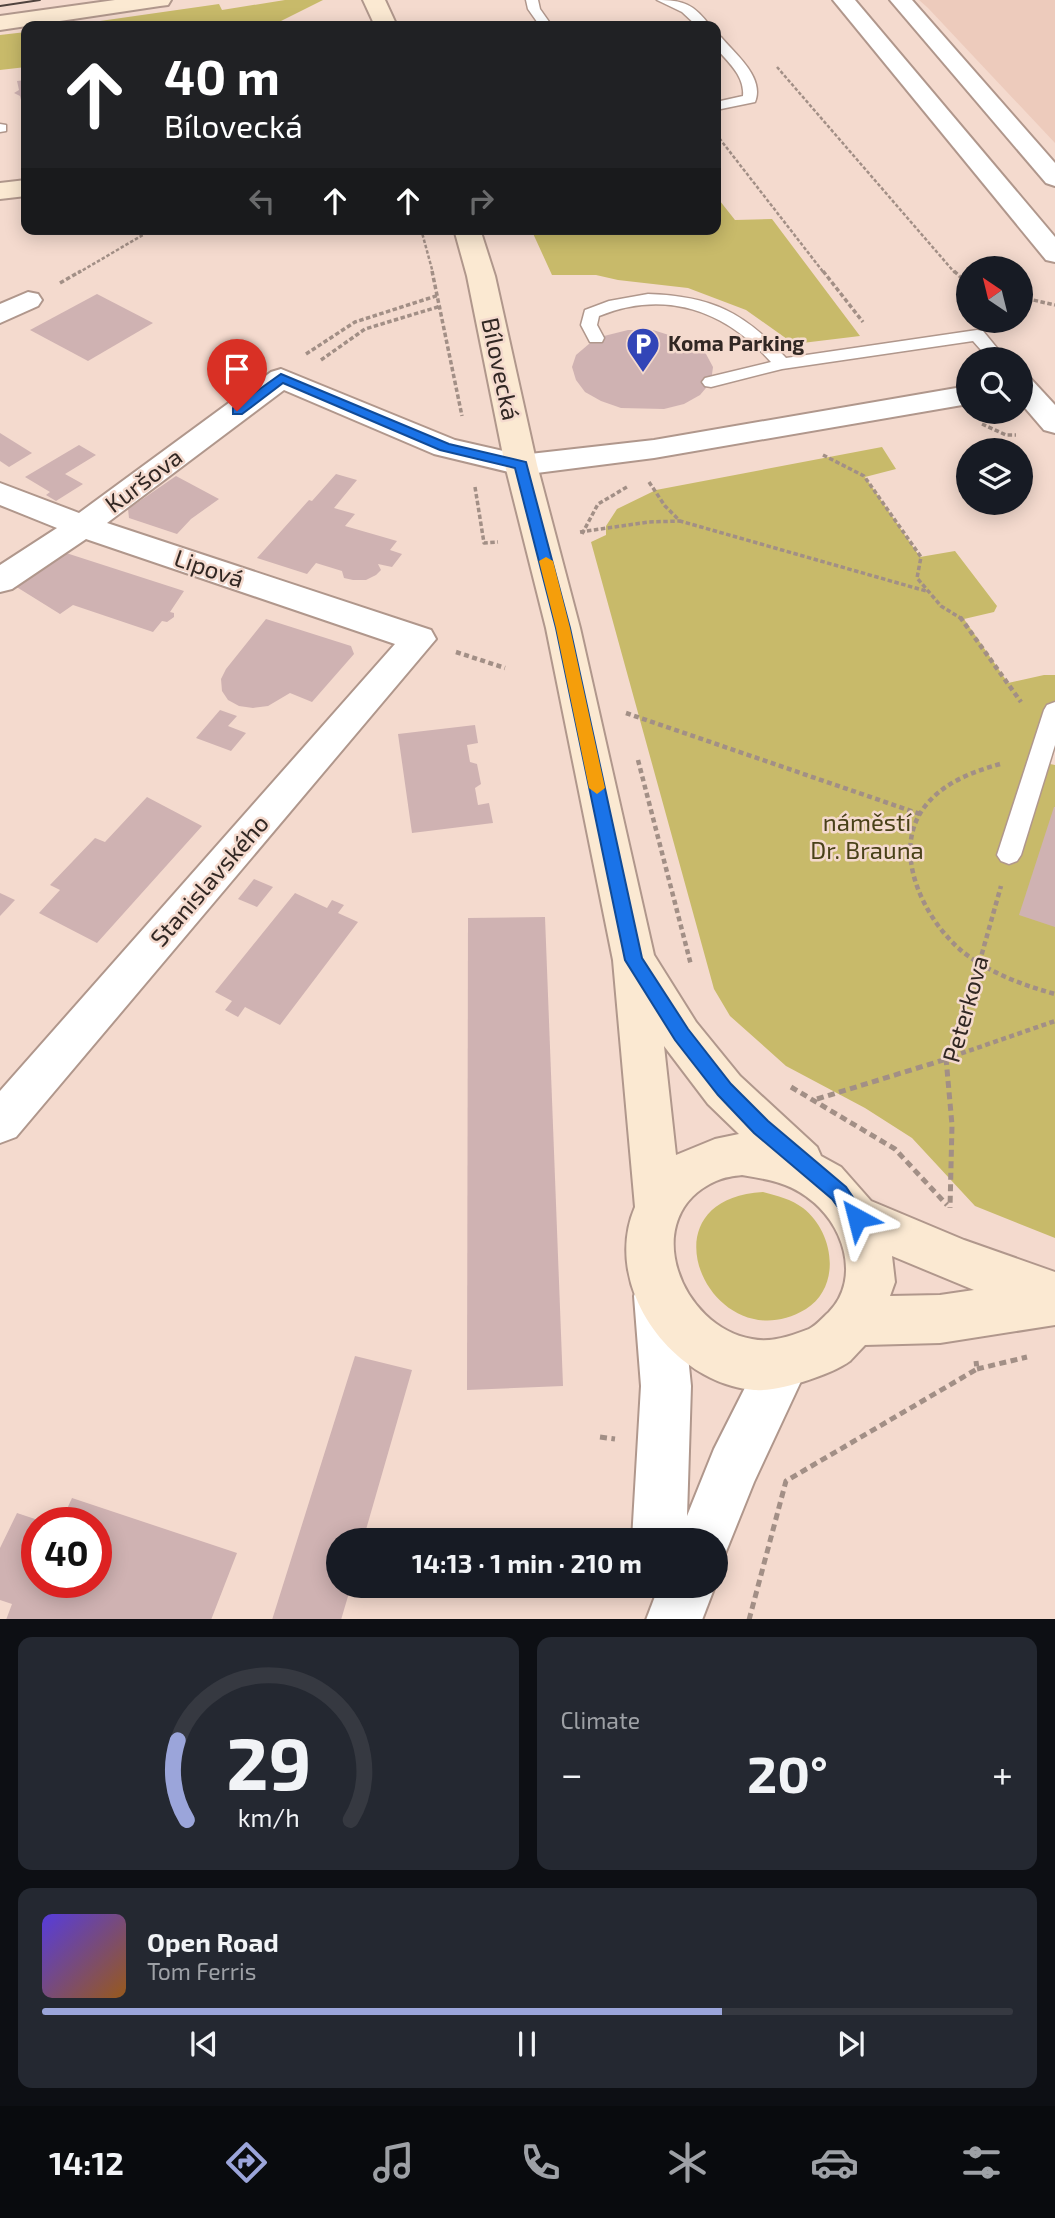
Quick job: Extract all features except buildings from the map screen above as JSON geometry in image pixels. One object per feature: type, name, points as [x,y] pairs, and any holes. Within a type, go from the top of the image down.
[{"type":"street","points":[[0,23],[160,0]]},
{"type":"street","points":[[374,0],[384,21]]},
{"type":"street","points":[[844,0],[1055,254]]},
{"type":"street","points":[[901,0],[1055,178]]},
{"type":"street","points":[[0,191],[21,189]]},
{"type":"street","name":"Bílovecká","points":[[469,235],[481,276],[521,465],[563,628],[634,960]]},
{"type":"street","points":[[0,315],[28,300]]},
{"type":"street","points":[[1033,383],[1055,379]]},
{"type":"street","points":[[285,380],[445,447],[521,465],[654,449],[956,397]]},
{"type":"street","name":"Kuršova","points":[[0,581],[82,526],[285,380]]},
{"type":"street","points":[[1033,399],[1055,424]]},
{"type":"street","name":"Lipová","points":[[0,493],[82,526],[419,639]]},
{"type":"street","name":"Stanislavského","points":[[0,1123],[419,639]]},
{"type":"street","points":[[634,960],[681,1035],[724,1090],[809,1170],[839,1193],[857,1218],[869,1250],[870,1285],[865,1304],[856,1321],[840,1340],[818,1354],[784,1364],[738,1362],[704,1346],[677,1323],[658,1296]]},
{"type":"street","points":[[634,960],[658,1205],[649,1235],[649,1264],[658,1296],[666,1386],[660,1528]]},
{"type":"street","points":[[658,1205],[682,1177],[710,1161],[742,1154],[761,1154],[780,1158],[809,1170]]},
{"type":"street","points":[[857,1218],[1055,1298]]},
{"type":"street","points":[[856,1321],[940,1319],[1055,1298]]},
{"type":"street","points":[[709,1528],[733,1468],[784,1364]]},
{"type":"street","points":[[654,1619],[655,1598]]},
{"type":"street","points":[[674,1619],[682,1598]]},
{"type":"lane","points":[[532,0],[534,9],[542,21]]},
{"type":"lane","points":[[663,0],[674,2],[692,12],[700,21]]},
{"type":"lane","points":[[721,46],[748,79],[752,89],[750,99],[721,105]]},
{"type":"lane","points":[[596,338],[589,325],[591,313],[610,303],[638,299],[685,302],[720,313],[745,326],[782,364]]},
{"type":"lane","points":[[711,382],[782,364],[977,335],[988,347]]},
{"type":"lane","points":[[1009,855],[1055,710]]},
{"type":"path","points":[[777,66],[956,270]]},
{"type":"path","points":[[721,140],[884,349]]},
{"type":"path","points":[[28,300],[144,235]]},
{"type":"path","points":[[285,380],[365,330],[441,306],[423,235]]},
{"type":"path","points":[[285,380],[288,366],[355,322],[439,295]]},
{"type":"path","points":[[1033,300],[1055,305]]},
{"type":"path","points":[[812,450],[864,476],[921,557],[917,578],[926,592],[941,606],[963,618],[1046,738]]},
{"type":"path","points":[[649,481],[665,506],[680,521]]},
{"type":"path","points":[[584,544],[582,532],[649,522],[680,521],[926,592]]},
{"type":"path","points":[[419,639],[505,668]]},
{"type":"path","points":[[623,701],[629,726]]},
{"type":"path","points":[[626,713],[920,814]]},
{"type":"path","points":[[636,752],[694,976]]},
{"type":"path","points":[[1039,762],[1001,764],[967,774],[940,791],[920,814],[911,837],[910,863],[916,889],[930,916],[951,941],[979,964],[1006,978],[1055,994]]},
{"type":"path","name":"Peterkova","points":[[816,1100],[895,1149],[950,1209],[952,1125],[946,1059],[979,964],[1009,855]]},
{"type":"path","points":[[780,1082],[816,1100],[1055,1021]]},
{"type":"path","points":[[749,1619],[786,1481],[977,1369],[1034,1354]]},
{"type":"path","points":[[975,1357],[977,1369]]},
{"type":"shaded area","points":[[919,0],[1055,0],[1055,143],[928,8]]},
{"type":"green space","points":[[285,0],[323,0],[281,21],[100,21],[219,4],[222,10]]},
{"type":"green space","points":[[21,33],[21,68],[0,70],[0,35]]},
{"type":"green space","points":[[721,202],[735,220],[772,219],[860,336],[794,344],[746,310],[688,288],[596,275],[552,275],[534,235],[721,235]]},
{"type":"green space","name":"náměstí Dr. Brauna","points":[[882,447],[896,469],[865,477],[920,557],[955,551],[997,606],[994,612],[964,619],[1008,683],[1055,675],[1055,710],[1040,762],[1055,765],[1055,1238],[975,1206],[912,1138],[865,1108],[786,1066],[730,1016],[714,989],[591,542],[606,535],[606,526],[617,509],[656,490]]},
{"type":"green space","points":[[763,1192],[794,1202],[814,1218],[822,1231],[830,1259],[825,1287],[817,1299],[806,1309],[772,1320],[742,1315],[718,1298],[702,1274],[696,1247],[703,1221],[725,1201]]},
{"type":"tram line","points":[[0,6],[40,0]]},
{"type":"slow traffic","points":[[546,561],[597,788]]},
{"type":"place","name":"Koma Parking","points":[[643,374]]},
{"type":"route","points":[[237,411],[281,378],[445,447],[521,465],[563,628],[634,960],[681,1035],[724,1090],[809,1170],[839,1193],[857,1218]]}]
